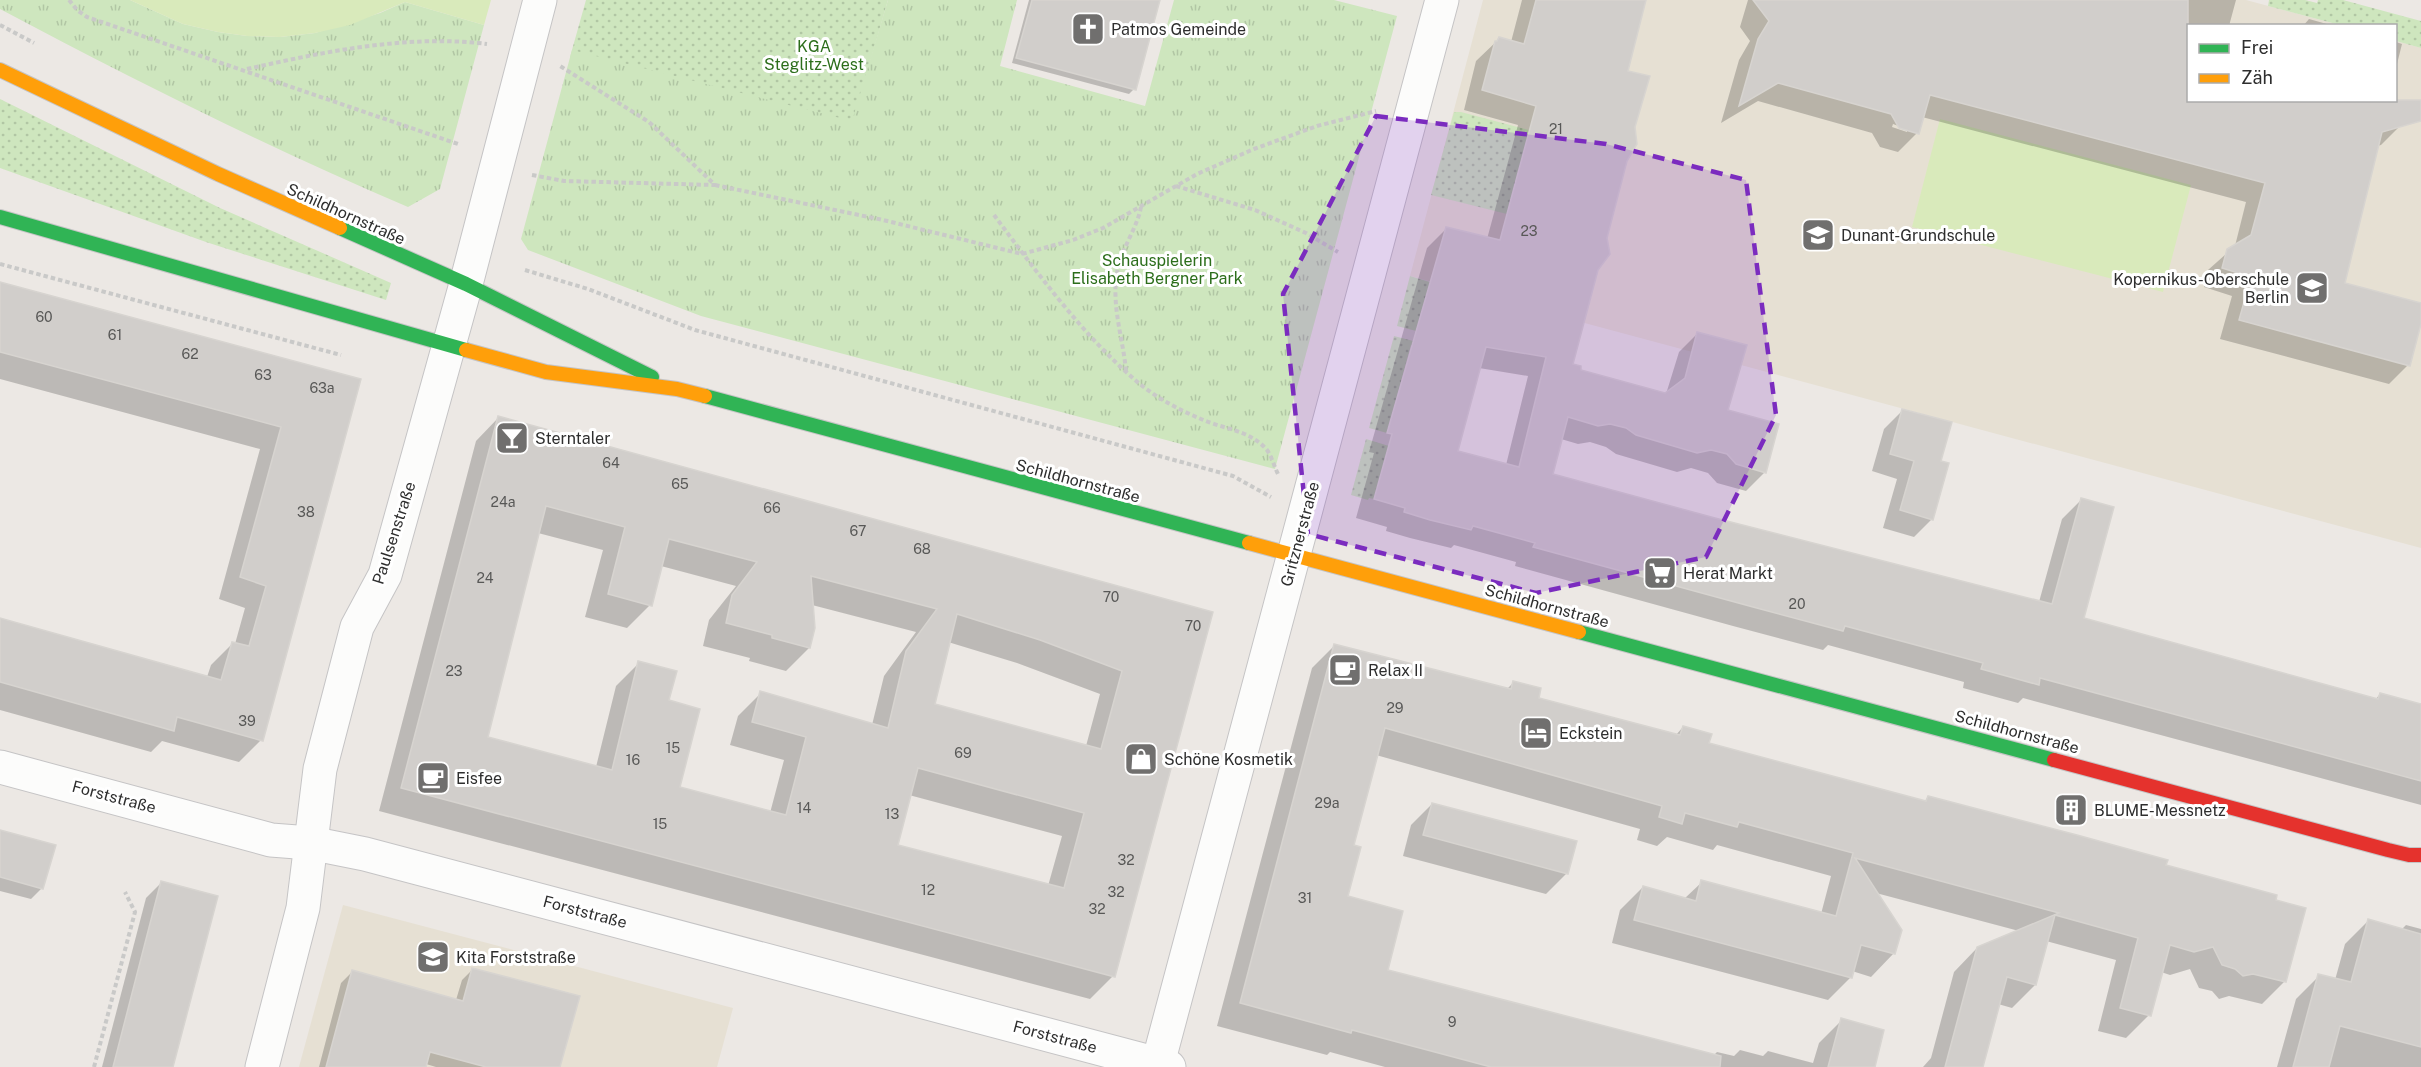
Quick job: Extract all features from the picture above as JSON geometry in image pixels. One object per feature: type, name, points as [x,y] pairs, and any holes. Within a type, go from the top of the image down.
[{"type":"main road","name":"Schildhornstraße","points":[[0,70],[218,174],[465,284],[677,389]]},
{"type":"main road","name":"Schildhornstraße","points":[[0,217],[546,372],[677,389],[2417,857]]},
{"type":"street","name":"Paulsenstraße","points":[[262,1067],[303,908],[320,769],[357,627],[385,575],[449,345],[540,0]]},
{"type":"street","name":"Gritznerstraße","points":[[1161,1066],[1442,0]]},
{"type":"street","name":"Forststraße","points":[[0,767],[271,840],[310,843],[365,854],[1161,1066]]},
{"type":"path","points":[[69,0],[87,17],[458,144]]},
{"type":"path","points":[[244,70],[362,47],[442,40],[487,44]]},
{"type":"path","points":[[560,66],[649,122],[715,185]]},
{"type":"path","points":[[531,175],[564,181],[715,185],[809,203],[1022,254],[1093,232],[1216,165],[1287,136],[1379,110]]},
{"type":"path","points":[[1175,186],[1255,210],[1306,233],[1341,253]]},
{"type":"path","points":[[1126,371],[1117,324],[1117,271],[1123,250],[1139,219],[1141,206]]},
{"type":"path","points":[[994,215],[1022,254],[1100,345],[1126,371],[1171,405],[1258,441],[1268,451],[1281,480]]},
{"type":"path","points":[[0,264],[43,273],[306,347],[346,356]]},
{"type":"path","points":[[528,271],[588,289],[695,330],[1233,476],[1277,500]]},
{"type":"path","points":[[94,1067],[135,912],[125,892]]},
{"type":"highlighted area","points":[[1376,116],[1606,144],[1746,180],[1776,415],[1706,557],[1536,593],[1308,534],[1283,294]]},
{"type":"shaded area","name":"Dunant-Grundschule","points":[[1483,0],[2246,0],[2336,24],[2187,24],[2187,102],[2397,102],[2397,41],[2421,48],[2421,548],[1410,276]]},
{"type":"shaded area","name":"Kita Forststraße","points":[[343,905],[733,1008],[717,1067],[299,1067]]},
{"type":"green space","points":[[0,0],[130,0],[183,24],[247,36],[280,37],[315,33],[380,13],[405,2],[484,25],[440,189],[408,207],[304,161],[151,87],[0,9]]},
{"type":"green space","points":[[130,0],[491,0],[484,25],[405,2],[350,25],[315,33],[280,37],[247,36],[183,24]]},
{"type":"green space","name":"KGA Steglitz-West","points":[[586,0],[888,0],[853,121],[857,205],[570,57]]},
{"type":"green space","name":"Schauspielerin Elisabeth Bergner Park","points":[[888,0],[1017,0],[1000,66],[1145,106],[1174,0],[1334,0],[1397,16],[1275,469],[701,316],[528,250],[521,239],[572,50],[852,121]]},
{"type":"green space","points":[[2269,0],[2305,0],[2317,3],[2318,0],[2343,0],[2421,21],[2421,48],[2397,41],[2397,24],[2336,24],[2268,6]]},
{"type":"green space","points":[[0,99],[220,208],[391,283],[386,300],[206,242],[0,168]]},
{"type":"green space","points":[[1454,112],[1529,130],[1507,214],[1431,195]]},
{"type":"green space","points":[[1940,119],[2191,185],[2163,292],[1912,227]]},
{"type":"green space","points":[[1410,276],[1433,283],[1420,315],[1420,332],[1397,326]]},
{"type":"green space","points":[[1394,336],[1417,342],[1416,346],[1411,345],[1387,433],[1369,428]]},
{"type":"green space","points":[[1366,439],[1389,446],[1374,499],[1369,498],[1368,500],[1351,495]]},
{"type":"building","name":"Patmos Gemeinde","points":[[1032,0],[1160,0],[1136,90],[1016,58]]},
{"type":"building","points":[[1536,0],[1646,0],[1628,71],[1650,76],[1635,127],[1637,144],[1627,161],[1607,238],[1610,254],[1598,270],[1573,364],[1581,366],[1581,370],[1665,393],[1685,378],[1697,332],[1747,345],[1728,410],[1779,424],[1766,473],[1736,464],[1727,454],[1711,450],[1697,453],[1636,435],[1626,428],[1610,424],[1598,426],[1568,417],[1553,474],[2052,604],[2081,498],[2114,507],[2084,618],[2378,699],[2380,693],[2421,704],[2421,781],[2040,678],[2039,685],[1981,669],[1983,663],[1845,626],[1843,631],[1753,607],[1533,547],[1535,543],[1473,526],[1471,530],[1430,520],[1404,512],[1405,508],[1374,499],[1392,434],[1387,433],[1446,227],[1500,240],[1536,106],[1482,90],[1495,41],[1499,37],[1524,44]],"holes":[[[1486,347],[1546,357],[1519,467],[1458,451]]]},
{"type":"building","points":[[1753,0],[2188,0],[2187,102],[2421,100],[2421,121],[2382,132],[2345,283],[2421,303],[2421,324],[2410,366],[2239,320],[2251,277],[2222,268],[2227,249],[2251,235],[2265,183],[1930,95],[1919,134],[1899,128],[1891,114],[1778,83],[1739,106],[1758,39],[1769,21]]},
{"type":"building","points":[[0,282],[361,379],[263,741],[177,717],[174,731],[0,682],[0,618],[221,680],[232,642],[249,646],[266,586],[240,577],[281,427],[0,352]]},
{"type":"building","points":[[1902,409],[1952,422],[1941,461],[1949,463],[1933,520],[1900,510],[1914,461],[1890,454]]},
{"type":"building","points":[[498,416],[1213,612],[1115,977],[401,788]],"holes":[[[546,506],[625,527],[608,594],[652,606],[669,539],[757,562],[732,595],[726,623],[772,635],[772,638],[810,648],[815,628],[811,576],[937,609],[906,651],[888,728],[760,691],[752,722],[806,737],[786,815],[680,787],[700,709],[669,700],[677,671],[638,661],[612,770],[488,737]],[[957,614],[1040,640],[1122,671],[1101,749],[935,704]],[[918,768],[1084,813],[1064,888],[898,845]]]},
{"type":"building","points":[[1334,644],[1511,689],[1513,681],[1541,688],[1539,698],[1680,735],[1683,726],[1712,734],[1709,743],[1926,801],[1928,796],[2077,835],[2168,860],[2166,865],[2277,895],[2276,900],[2306,908],[2286,982],[2253,974],[2243,976],[2235,969],[2222,965],[2213,947],[2194,952],[2170,945],[2151,1016],[2120,1008],[2138,938],[2055,915],[2036,985],[2007,977],[1983,1067],[1945,1067],[1977,947],[2059,913],[1855,858],[1902,930],[1895,954],[1861,945],[1852,978],[1634,920],[1643,886],[1696,901],[1701,880],[1836,916],[1853,853],[1739,822],[1737,827],[1685,813],[1682,824],[1659,817],[1662,806],[1385,728],[1354,845],[1361,847],[1348,896],[1403,911],[1388,970],[1721,1056],[1720,1067],[1491,1067],[1240,1003]]},
{"type":"building","points":[[1432,803],[1577,841],[1568,874],[1423,835]]},
{"type":"building","points":[[0,830],[56,845],[43,889],[0,877]]},
{"type":"building","points":[[161,881],[218,896],[173,1067],[113,1067]]},
{"type":"building","points":[[2368,919],[2421,934],[2421,1047],[2340,1026],[2329,1067],[2293,1067],[2318,974],[2351,982]]},
{"type":"building","points":[[472,968],[580,996],[560,1067],[486,1067],[430,1052],[426,1067],[326,1067],[352,970],[463,1001]]},
{"type":"building","points":[[1841,1018],[1884,1030],[1875,1067],[1828,1067]]},
{"type":"traffic: fast","points":[[0,217],[466,350]]},
{"type":"traffic: fast","points":[[340,228],[466,284],[652,377]]},
{"type":"traffic: fast","points":[[705,396],[1249,543]]},
{"type":"traffic: fast","points":[[1579,632],[2054,760]]},
{"type":"traffic: slow","points":[[0,70],[218,174],[340,228]]},
{"type":"traffic: slow","points":[[466,350],[546,372],[677,389],[705,396]]},
{"type":"traffic: slow","points":[[1249,543],[1579,632]]},
{"type":"traffic: jam","points":[[2054,760],[2388,850],[2421,855]]},
{"type":"place","name":"Patmos Gemeinde","points":[[1088,29]]},
{"type":"place","name":"Dunant-Grundschule","points":[[1818,235]]},
{"type":"place","name":"Kopernikus-Oberschule Berlin","points":[[2312,288]]},
{"type":"place","name":"Sterntaler","points":[[512,438]]},
{"type":"place","name":"Herat Markt","points":[[1660,573]]},
{"type":"place","name":"Relax II","points":[[1345,670]]},
{"type":"place","name":"Eckstein","points":[[1536,733]]},
{"type":"place","name":"Schöne Kosmetik","points":[[1141,759]]},
{"type":"place","name":"Eisfee","points":[[433,778]]},
{"type":"place","name":"BLUME-Messnetz","points":[[2071,810]]},
{"type":"place","name":"Kita Forststraße","points":[[433,957]]}]
